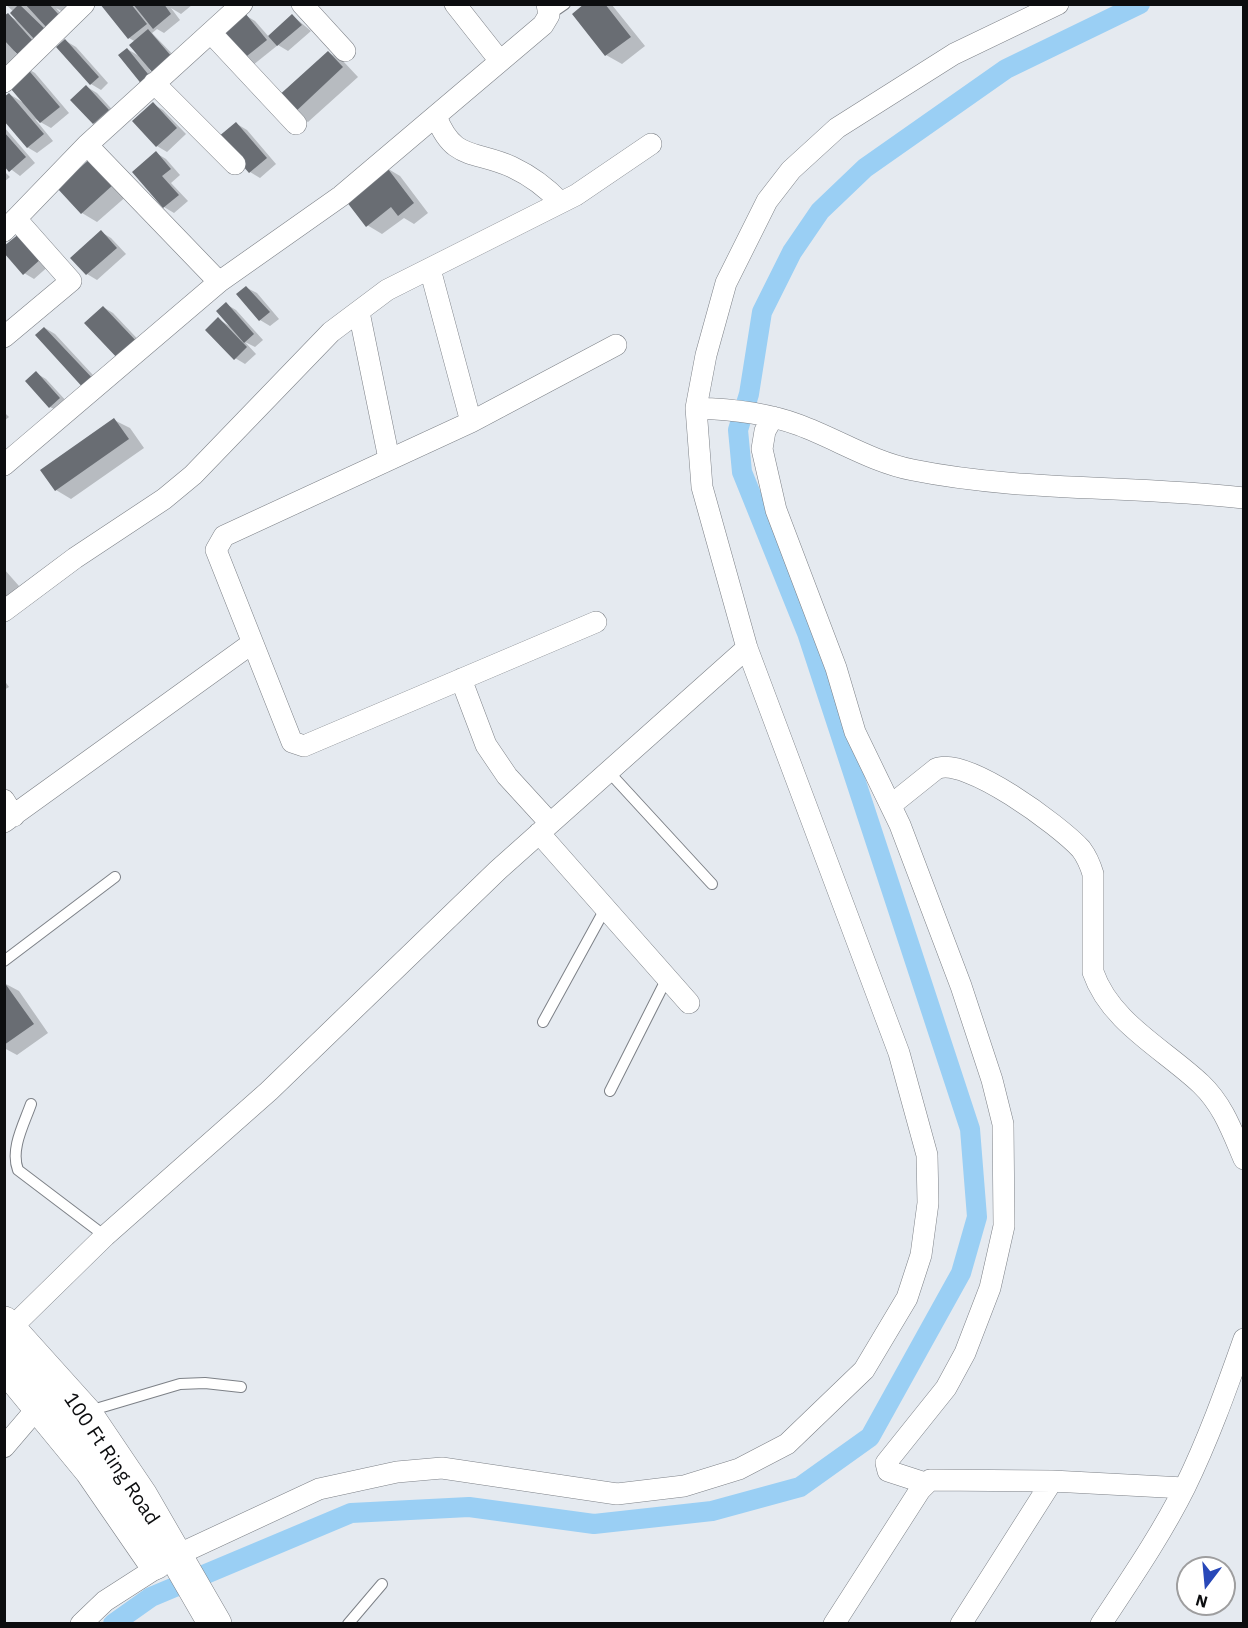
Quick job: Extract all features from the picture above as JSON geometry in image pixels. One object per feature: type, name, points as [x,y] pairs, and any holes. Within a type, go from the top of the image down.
[{"type":"main road","name":"100 Ft Ring Road","points":[[7,1326],[85,1413],[141,1496],[171,1569]]},
{"type":"main road","name":"100 Ft Ring Road","points":[[4,1364],[91,1470],[136,1532],[171,1569]]},
{"type":"main road","points":[[171,1569],[204,1621]]},
{"type":"street","points":[[4,82],[84,4]]},
{"type":"street","points":[[4,337],[71,281],[11,225],[87,145],[242,4]]},
{"type":"street","points":[[302,4],[345,51]]},
{"type":"street","points":[[455,4],[500,61]]},
{"type":"street","points":[[81,1623],[105,1601],[171,1569],[319,1489],[397,1472],[442,1468],[618,1494],[684,1486],[739,1469],[787,1444],[864,1370],[907,1298],[921,1256],[928,1203],[927,1155],[899,1053],[747,648],[702,487],[706,355],[726,283],[767,201],[791,170],[837,128],[954,54],[1058,4]]},
{"type":"street","points":[[4,465],[219,282],[341,196],[543,25],[554,8]]},
{"type":"street","points":[[211,33],[296,124]]},
{"type":"street","points":[[154,83],[235,164]]},
{"type":"street","points":[[436,116],[443,135],[455,147],[510,166],[544,186],[560,202]]},
{"type":"street","points":[[4,611],[75,558],[164,499],[194,475],[331,333],[387,290],[576,195],[651,144]]},
{"type":"street","points":[[87,145],[219,282]]},
{"type":"street","points":[[430,268],[471,422]]},
{"type":"street","points":[[359,312],[390,459]]},
{"type":"street","points":[[596,622],[304,746],[297,745],[292,742],[251,644],[216,550],[224,536],[471,422],[616,345]]},
{"type":"street","points":[[703,408],[767,416],[798,424],[871,457],[900,466],[984,483],[1059,489],[1144,490],[1244,498]]},
{"type":"street","points":[[767,416],[762,449],[776,510],[836,668],[855,732],[891,805],[961,986],[992,1080],[1003,1124],[1004,1226],[990,1288],[965,1353],[946,1388],[886,1463],[888,1471],[926,1483]]},
{"type":"street","points":[[8,813],[251,644]]},
{"type":"street","points":[[7,1326],[269,1091],[544,828],[747,648]]},
{"type":"street","points":[[461,679],[486,745],[507,776],[605,909],[689,1003]]},
{"type":"street","points":[[891,805],[936,769],[944,765],[955,766],[1014,795],[1080,848],[1089,860],[1093,874],[1093,972],[1097,985],[1111,1005],[1146,1039],[1201,1084],[1221,1107],[1244,1159]]},
{"type":"street","points":[[1101,1623],[1134,1574],[1184,1488],[1222,1404],[1244,1339]]},
{"type":"street","points":[[4,1447],[39,1406]]},
{"type":"street","points":[[834,1623],[926,1483],[934,1479],[1052,1481],[1184,1488]]},
{"type":"street","points":[[960,1623],[1052,1481]]},
{"type":"lane","points":[[608,771],[712,884]]},
{"type":"lane","points":[[4,961],[115,877]]},
{"type":"lane","points":[[543,1022],[605,909]]},
{"type":"lane","points":[[610,1091],[667,978]]},
{"type":"lane","points":[[31,1104],[16,1148],[14,1160],[18,1170],[105,1236]]},
{"type":"lane","points":[[85,1413],[180,1384],[205,1383],[241,1387]]},
{"type":"lane","points":[[348,1623],[382,1584]]},
{"type":"building","points":[[19,4],[46,30],[35,40],[10,13]]},
{"type":"building","points":[[25,4],[49,4],[59,15],[47,28]]},
{"type":"building","points":[[100,4],[131,4],[147,24],[128,39]]},
{"type":"building","points":[[133,4],[164,4],[171,14],[153,29]]},
{"type":"building","points":[[584,4],[605,4],[631,37],[605,56],[572,14]]},
{"type":"building","points":[[8,13],[33,41],[18,55],[4,40],[4,16]]},
{"type":"building","points":[[245,13],[267,40],[242,60],[220,33]]},
{"type":"building","points":[[292,14],[302,25],[277,46],[268,36]]},
{"type":"building","points":[[148,29],[172,57],[153,73],[129,45]]},
{"type":"building","points":[[65,39],[99,77],[90,85],[56,47]]},
{"type":"building","points":[[127,48],[152,79],[143,86],[118,55]]},
{"type":"building","points":[[328,51],[343,67],[292,115],[276,98]]},
{"type":"building","points":[[25,66],[60,107],[40,123],[5,82]]},
{"type":"building","points":[[86,85],[109,110],[93,124],[70,100]]},
{"type":"building","points":[[9,93],[44,134],[27,148],[4,121],[4,97]]},
{"type":"building","points":[[153,102],[177,128],[156,147],[132,121]]},
{"type":"building","points":[[236,122],[267,158],[249,173],[218,137]]},
{"type":"building","points":[[4,132],[26,157],[9,172],[4,166]]},
{"type":"building","points":[[156,151],[171,169],[162,176],[179,195],[163,208],[132,172]]},
{"type":"building","points":[[91,158],[114,184],[81,214],[57,188]]},
{"type":"building","points":[[385,165],[414,203],[398,216],[391,207],[366,227],[343,197]]},
{"type":"building","points":[[101,230],[117,248],[86,275],[70,258]]},
{"type":"building","points":[[20,233],[42,258],[23,275],[4,253],[4,246]]},
{"type":"building","points":[[246,286],[270,312],[259,321],[236,294]]},
{"type":"building","points":[[226,302],[254,334],[244,343],[216,311]]},
{"type":"building","points":[[103,306],[139,344],[120,361],[84,323]]},
{"type":"building","points":[[218,317],[247,347],[234,360],[205,330]]},
{"type":"building","points":[[44,327],[96,382],[86,391],[35,335]]},
{"type":"building","points":[[36,371],[60,398],[49,408],[25,381]]},
{"type":"building","points":[[114,418],[129,439],[55,491],[40,470]]},
{"type":"building","points":[[4,982],[34,1024],[4,1045]]},
{"type":"waterway","points":[[113,1624],[151,1597],[351,1513],[469,1507],[594,1524],[712,1511],[800,1487],[870,1437],[961,1273],[977,1217],[970,1129],[807,633],[742,472],[738,430],[749,394],[762,312],[792,252],[820,211],[865,168],[1006,69],[1140,4]]}]
